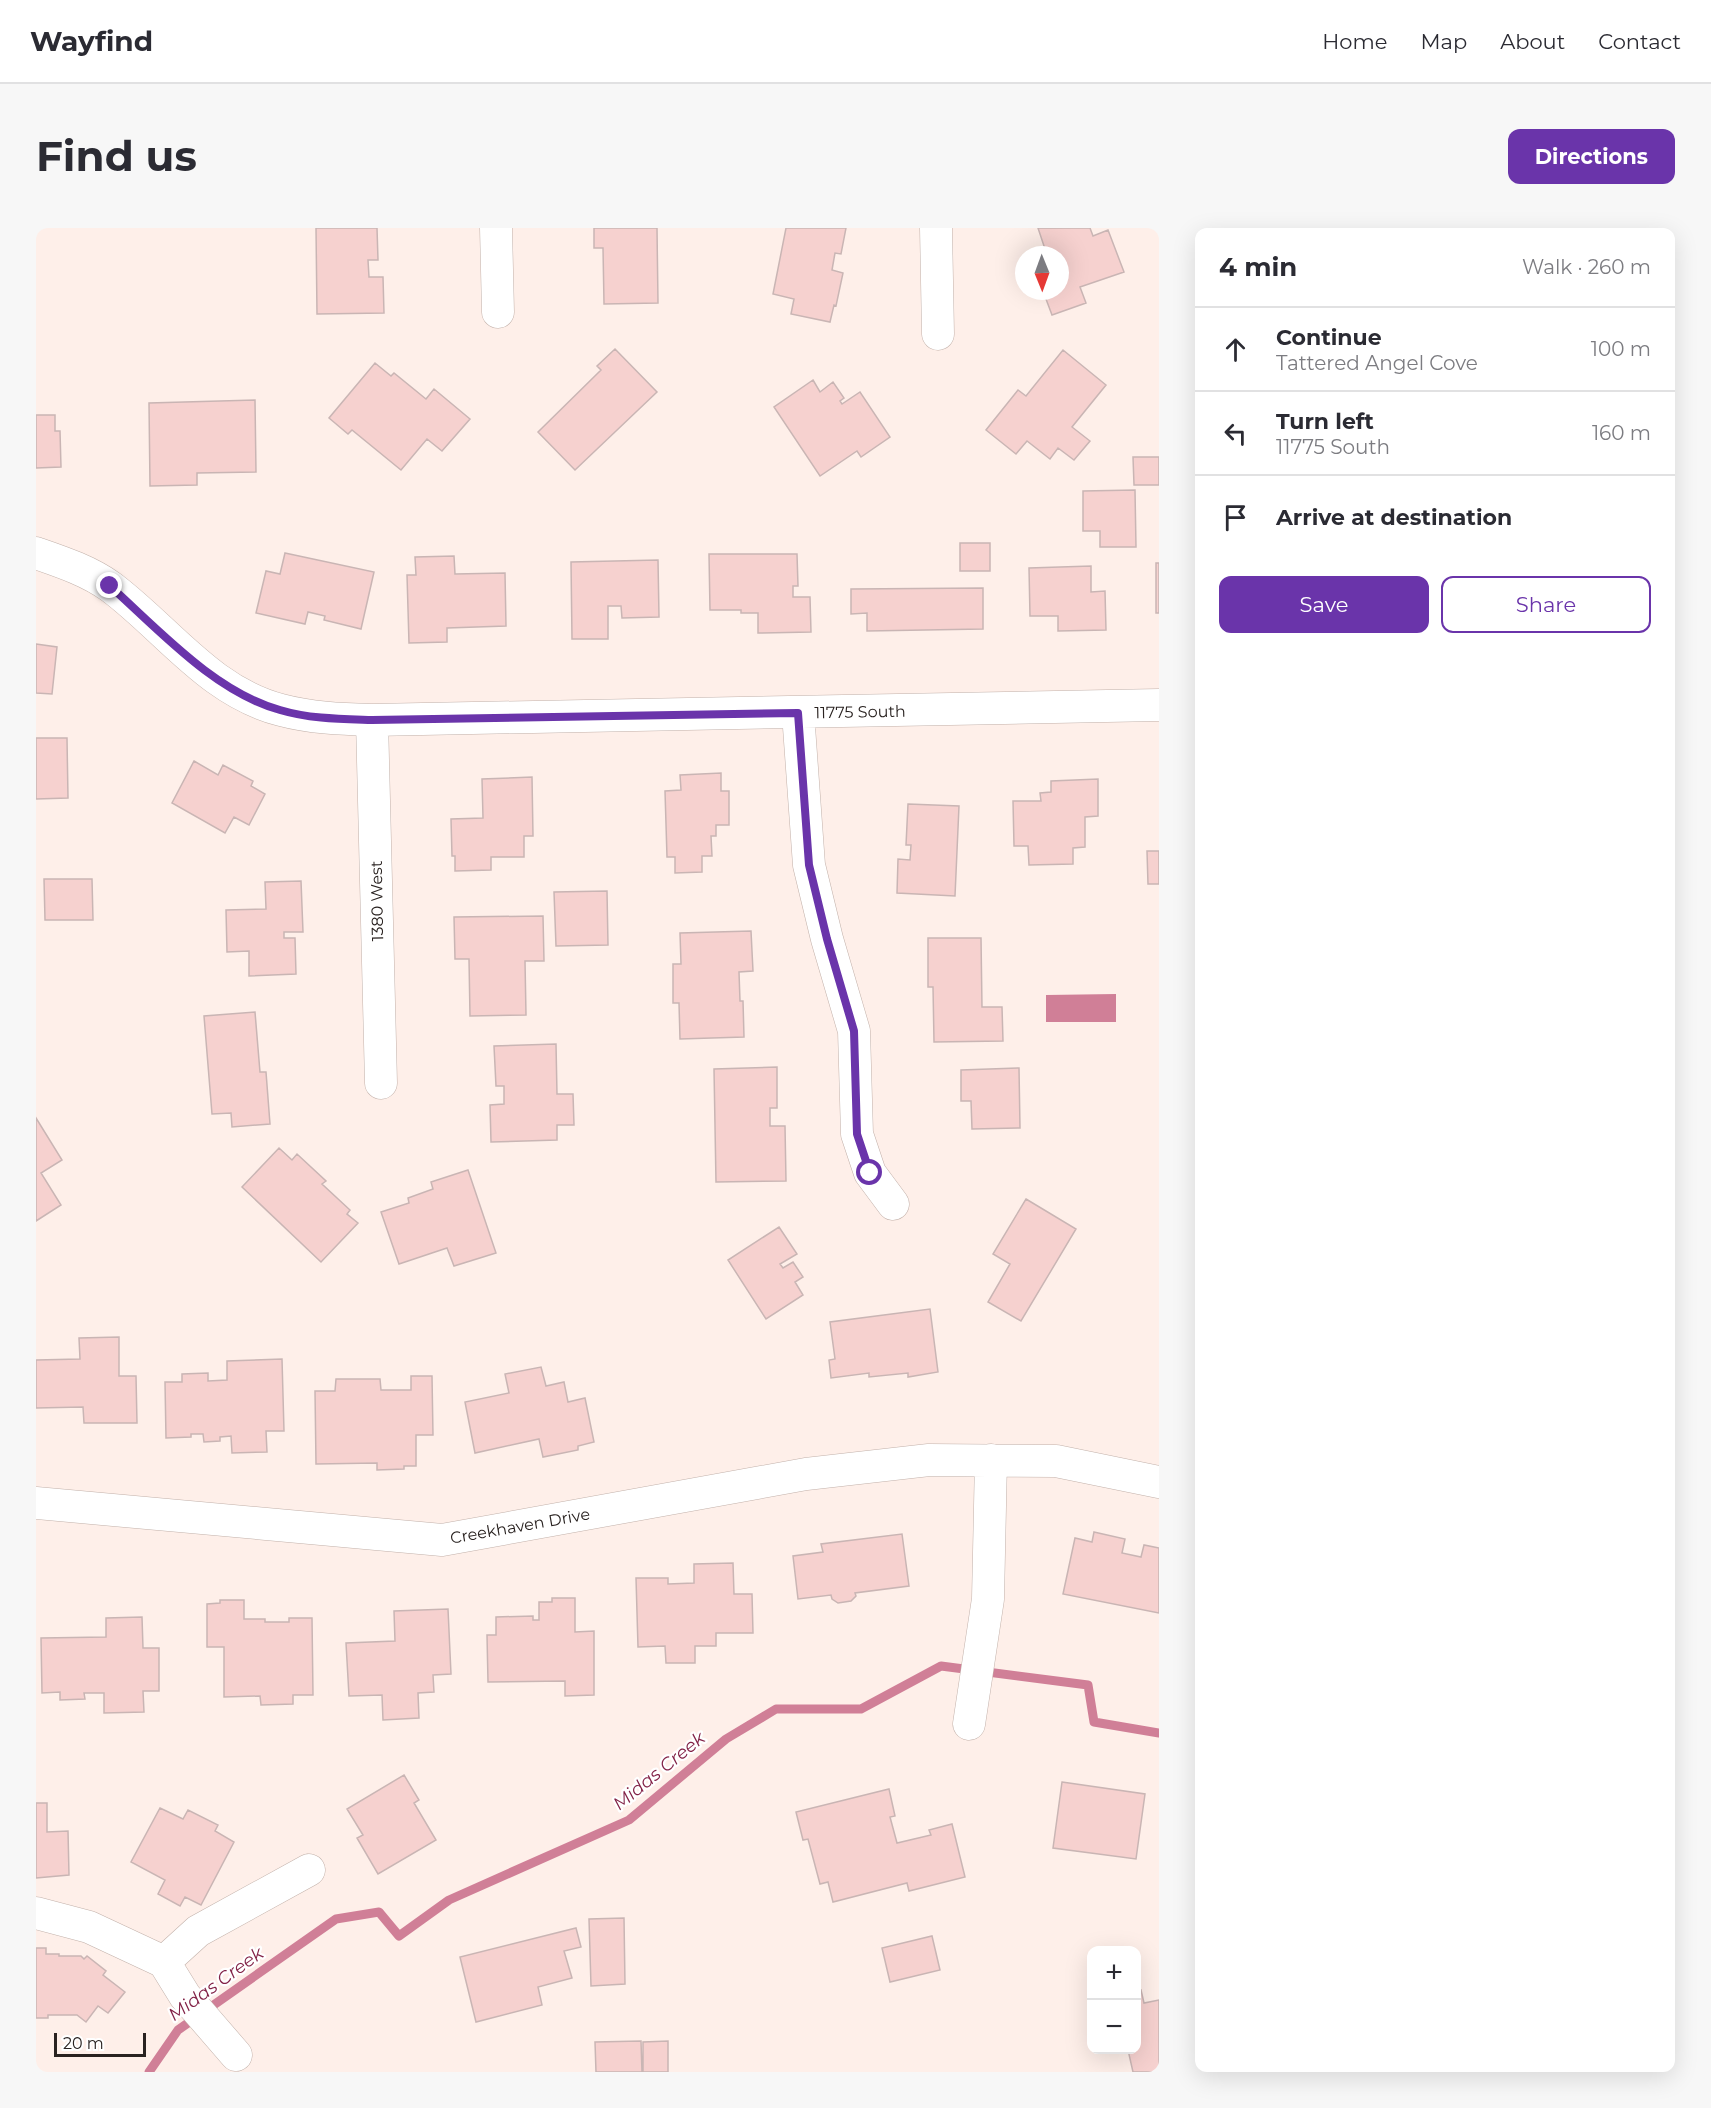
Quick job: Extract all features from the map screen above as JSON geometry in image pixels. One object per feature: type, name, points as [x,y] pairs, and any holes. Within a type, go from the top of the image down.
[{"type":"street","points":[[496,228],[498,312]]},
{"type":"street","points":[[936,228],[938,334]]},
{"type":"street","name":"11775 South","points":[[36,553],[74,566],[110,586],[204,670],[239,693],[279,710],[321,718],[372,720],[1159,705]]},
{"type":"street","points":[[798,713],[809,865],[827,939],[854,1031],[857,1134],[870,1173],[893,1204]]},
{"type":"street","name":"1380 West","points":[[372,720],[381,1083]]},
{"type":"street","name":"Creekhaven Drive","points":[[36,1503],[442,1540],[806,1474],[929,1460],[1056,1461],[1159,1482]]},
{"type":"street","points":[[969,1724],[988,1599],[992,1460]]},
{"type":"street","points":[[164,1962],[198,1931],[309,1870]]},
{"type":"street","points":[[36,1913],[88,1927],[164,1962],[185,1996],[236,2055]]},
{"type":"shaded area","points":[[1116,994],[1116,1022],[1046,1022],[1046,995]]},
{"type":"building","points":[[316,228],[377,228],[378,260],[368,260],[369,277],[383,277],[384,313],[317,314]]},
{"type":"building","points":[[594,228],[657,228],[658,303],[604,304],[603,248],[594,248]]},
{"type":"building","points":[[786,228],[846,228],[841,254],[835,253],[832,270],[843,273],[830,322],[791,314],[794,299],[773,294]]},
{"type":"building","points":[[1038,228],[1090,228],[1093,236],[1108,230],[1124,272],[1080,287],[1086,303],[1052,315],[1046,300],[1069,300],[1069,246],[1044,246]]},
{"type":"building","points":[[615,349],[657,392],[575,470],[538,432],[601,370],[597,366]]},
{"type":"building","points":[[1063,350],[1106,385],[1072,427],[1090,441],[1074,460],[1058,448],[1050,459],[1027,441],[1016,454],[986,430],[1018,390],[1026,396]]},
{"type":"building","points":[[375,363],[391,376],[394,373],[426,399],[434,389],[470,419],[442,451],[427,439],[401,470],[352,430],[348,434],[329,418]]},
{"type":"building","points":[[813,380],[820,392],[833,382],[844,398],[840,401],[842,404],[860,392],[890,437],[861,457],[857,451],[820,476],[774,407]]},
{"type":"building","points":[[255,400],[256,472],[197,473],[197,485],[150,486],[149,403]]},
{"type":"building","points":[[36,415],[55,415],[55,431],[60,431],[61,467],[36,468]]},
{"type":"building","points":[[1133,457],[1159,457],[1159,485],[1134,485]]},
{"type":"building","points":[[1135,490],[1136,547],[1100,547],[1100,531],[1083,531],[1083,491]]},
{"type":"building","points":[[960,543],[990,543],[990,571],[960,571]]},
{"type":"building","points":[[285,553],[374,572],[361,629],[324,620],[325,616],[308,612],[305,624],[256,613],[266,571],[280,574]]},
{"type":"building","points":[[709,554],[797,554],[798,586],[793,586],[793,597],[810,597],[811,632],[758,633],[758,613],[741,613],[741,610],[710,610]]},
{"type":"building","points":[[454,556],[455,574],[505,573],[506,626],[447,628],[447,642],[409,643],[407,575],[416,575],[415,557]]},
{"type":"building","points":[[658,560],[659,617],[622,618],[621,606],[608,606],[608,639],[572,639],[571,562]]},
{"type":"building","points":[[1156,563],[1159,563],[1159,613],[1156,613]]},
{"type":"building","points":[[1091,566],[1091,592],[1105,591],[1106,630],[1058,631],[1058,616],[1030,616],[1029,568]]},
{"type":"building","points":[[983,588],[983,629],[867,631],[867,613],[851,614],[851,589]]},
{"type":"building","points":[[36,644],[57,647],[52,694],[36,693]]},
{"type":"building","points":[[36,738],[67,738],[68,798],[36,799]]},
{"type":"building","points":[[194,761],[218,775],[223,765],[253,781],[251,786],[265,794],[249,825],[234,817],[225,833],[172,803]]},
{"type":"building","points":[[721,773],[721,791],[729,791],[729,825],[716,825],[716,836],[711,836],[712,856],[702,856],[702,872],[675,873],[675,857],[667,857],[665,791],[681,790],[680,775]]},
{"type":"building","points":[[532,777],[533,836],[524,836],[524,857],[491,857],[491,870],[455,871],[455,856],[452,856],[451,819],[483,818],[482,779]]},
{"type":"building","points":[[1098,779],[1098,816],[1085,817],[1085,847],[1073,848],[1073,864],[1029,865],[1028,846],[1014,846],[1013,801],[1041,801],[1040,793],[1051,792],[1051,781]]},
{"type":"building","points":[[908,804],[959,806],[955,896],[897,893],[898,859],[910,860],[911,845],[906,845]]},
{"type":"building","points":[[1147,851],[1159,851],[1159,884],[1148,884]]},
{"type":"building","points":[[44,879],[92,879],[93,920],[45,920]]},
{"type":"building","points":[[301,881],[303,932],[284,932],[284,938],[295,938],[296,974],[249,976],[249,951],[227,952],[226,910],[266,909],[265,882]]},
{"type":"building","points":[[607,891],[608,945],[556,946],[554,892]]},
{"type":"building","points":[[543,916],[544,961],[525,961],[526,1015],[470,1016],[469,959],[455,959],[454,917]]},
{"type":"building","points":[[751,931],[753,971],[739,972],[744,1037],[680,1039],[679,1003],[673,1003],[673,964],[681,964],[680,933]]},
{"type":"building","points":[[928,938],[981,938],[982,1007],[1002,1007],[1003,1041],[934,1042],[933,987],[928,987]]},
{"type":"building","points":[[255,1012],[260,1072],[266,1072],[270,1124],[232,1127],[231,1113],[212,1114],[204,1016]]},
{"type":"building","points":[[556,1044],[557,1094],[573,1094],[574,1125],[557,1125],[557,1140],[491,1142],[490,1105],[504,1104],[504,1086],[496,1086],[494,1046]]},
{"type":"building","points":[[777,1067],[777,1108],[770,1108],[770,1126],[785,1126],[786,1181],[716,1182],[714,1069]]},
{"type":"building","points":[[1019,1068],[1020,1128],[972,1129],[971,1101],[961,1101],[961,1070]]},
{"type":"building","points":[[36,1118],[62,1160],[41,1173],[61,1205],[36,1221]]},
{"type":"building","points":[[279,1148],[292,1160],[297,1154],[326,1181],[322,1184],[350,1210],[347,1214],[358,1223],[321,1262],[242,1187]]},
{"type":"building","points":[[468,1170],[496,1253],[454,1266],[447,1248],[399,1264],[381,1212],[409,1203],[408,1198],[433,1189],[431,1182]]},
{"type":"building","points":[[1026,1199],[1076,1229],[1021,1321],[988,1302],[1010,1264],[993,1254]]},
{"type":"building","points":[[779,1227],[797,1254],[780,1264],[783,1268],[793,1262],[803,1277],[795,1282],[803,1295],[766,1319],[728,1260]]},
{"type":"building","points":[[930,1309],[938,1372],[908,1377],[908,1373],[869,1377],[869,1373],[831,1378],[829,1360],[835,1359],[830,1322]]},
{"type":"building","points":[[119,1337],[119,1376],[136,1376],[137,1423],[84,1423],[83,1407],[36,1408],[36,1360],[80,1359],[79,1338]]},
{"type":"building","points":[[282,1359],[284,1431],[266,1431],[267,1452],[232,1453],[231,1436],[220,1437],[220,1441],[204,1442],[203,1434],[166,1438],[165,1382],[182,1382],[182,1374],[208,1373],[208,1381],[227,1380],[227,1361]]},
{"type":"building","points":[[541,1367],[546,1386],[564,1382],[568,1402],[585,1398],[594,1442],[578,1446],[578,1450],[543,1457],[539,1439],[475,1453],[465,1402],[509,1393],[505,1374]]},
{"type":"building","points":[[411,1376],[432,1376],[433,1435],[416,1435],[416,1466],[377,1470],[377,1463],[316,1464],[315,1391],[335,1391],[336,1379],[380,1379],[381,1390],[411,1390]]},
{"type":"building","points":[[1094,1532],[1125,1539],[1122,1553],[1141,1557],[1144,1545],[1159,1548],[1159,1613],[1063,1594],[1075,1538],[1092,1542]]},
{"type":"building","points":[[902,1534],[909,1586],[855,1593],[856,1596],[851,1601],[838,1603],[832,1599],[831,1595],[798,1599],[793,1556],[823,1552],[821,1544]]},
{"type":"building","points":[[733,1563],[734,1594],[752,1594],[753,1633],[716,1633],[716,1646],[695,1646],[695,1663],[666,1663],[665,1646],[638,1647],[636,1578],[668,1578],[668,1584],[694,1583],[694,1564]]},
{"type":"building","points":[[552,1598],[575,1598],[575,1632],[594,1631],[594,1695],[565,1696],[565,1681],[488,1682],[487,1635],[496,1635],[496,1617],[533,1616],[533,1620],[539,1620],[539,1602],[552,1602]]},
{"type":"building","points":[[220,1600],[244,1600],[244,1619],[289,1622],[289,1618],[312,1618],[313,1695],[293,1695],[293,1704],[261,1705],[260,1696],[224,1697],[224,1647],[207,1647],[207,1604],[220,1603]]},
{"type":"building","points":[[448,1609],[451,1674],[433,1675],[434,1692],[418,1693],[419,1718],[383,1720],[382,1695],[349,1696],[346,1643],[395,1641],[394,1611]]},
{"type":"building","points":[[142,1617],[143,1648],[159,1648],[159,1691],[143,1691],[144,1712],[104,1713],[104,1693],[84,1693],[85,1699],[60,1700],[60,1692],[42,1693],[41,1638],[106,1637],[106,1618]]},
{"type":"building","points":[[404,1775],[419,1800],[414,1803],[436,1840],[378,1874],[357,1838],[363,1835],[347,1809]]},
{"type":"building","points":[[1062,1782],[1145,1794],[1136,1859],[1053,1848]]},
{"type":"building","points":[[889,1789],[895,1816],[890,1817],[897,1843],[931,1835],[929,1830],[952,1824],[965,1877],[909,1891],[907,1883],[833,1902],[828,1882],[820,1884],[808,1839],[803,1840],[796,1812]]},
{"type":"building","points":[[36,1803],[47,1803],[47,1832],[68,1831],[69,1875],[36,1878]]},
{"type":"building","points":[[160,1808],[183,1819],[188,1810],[218,1825],[215,1831],[234,1842],[201,1905],[185,1897],[180,1906],[158,1894],[165,1880],[131,1862]]},
{"type":"building","points":[[624,1918],[625,1984],[591,1986],[589,1919]]},
{"type":"building","points":[[576,1928],[581,1947],[564,1951],[572,1978],[538,1987],[542,2005],[476,2022],[460,1957]]},
{"type":"building","points":[[932,1936],[940,1970],[890,1982],[882,1948]]},
{"type":"building","points":[[36,1948],[46,1948],[46,1954],[81,1956],[84,1959],[87,1956],[106,1971],[103,1975],[125,1992],[108,2013],[98,2006],[86,2022],[77,2015],[48,2015],[48,2018],[36,2018]]},
{"type":"building","points":[[1141,1990],[1144,2003],[1159,2000],[1159,2072],[1133,2072],[1129,2054],[1141,2054]]},
{"type":"building","points":[[641,2041],[642,2072],[596,2072],[595,2042]]},
{"type":"building","points":[[668,2041],[668,2072],[643,2072],[643,2042]]},
{"type":"waterway","name":"Midas Creek","points":[[149,2072],[178,2030],[336,1919],[379,1912],[399,1936],[449,1900],[629,1820],[726,1739],[776,1709],[861,1709],[941,1666],[1088,1685],[1094,1722],[1159,1733]]},
{"type":"route","points":[[110,586],[204,670],[239,693],[279,710],[321,718],[372,720],[798,713],[809,865],[827,939],[854,1031],[857,1134],[870,1173]]}]
